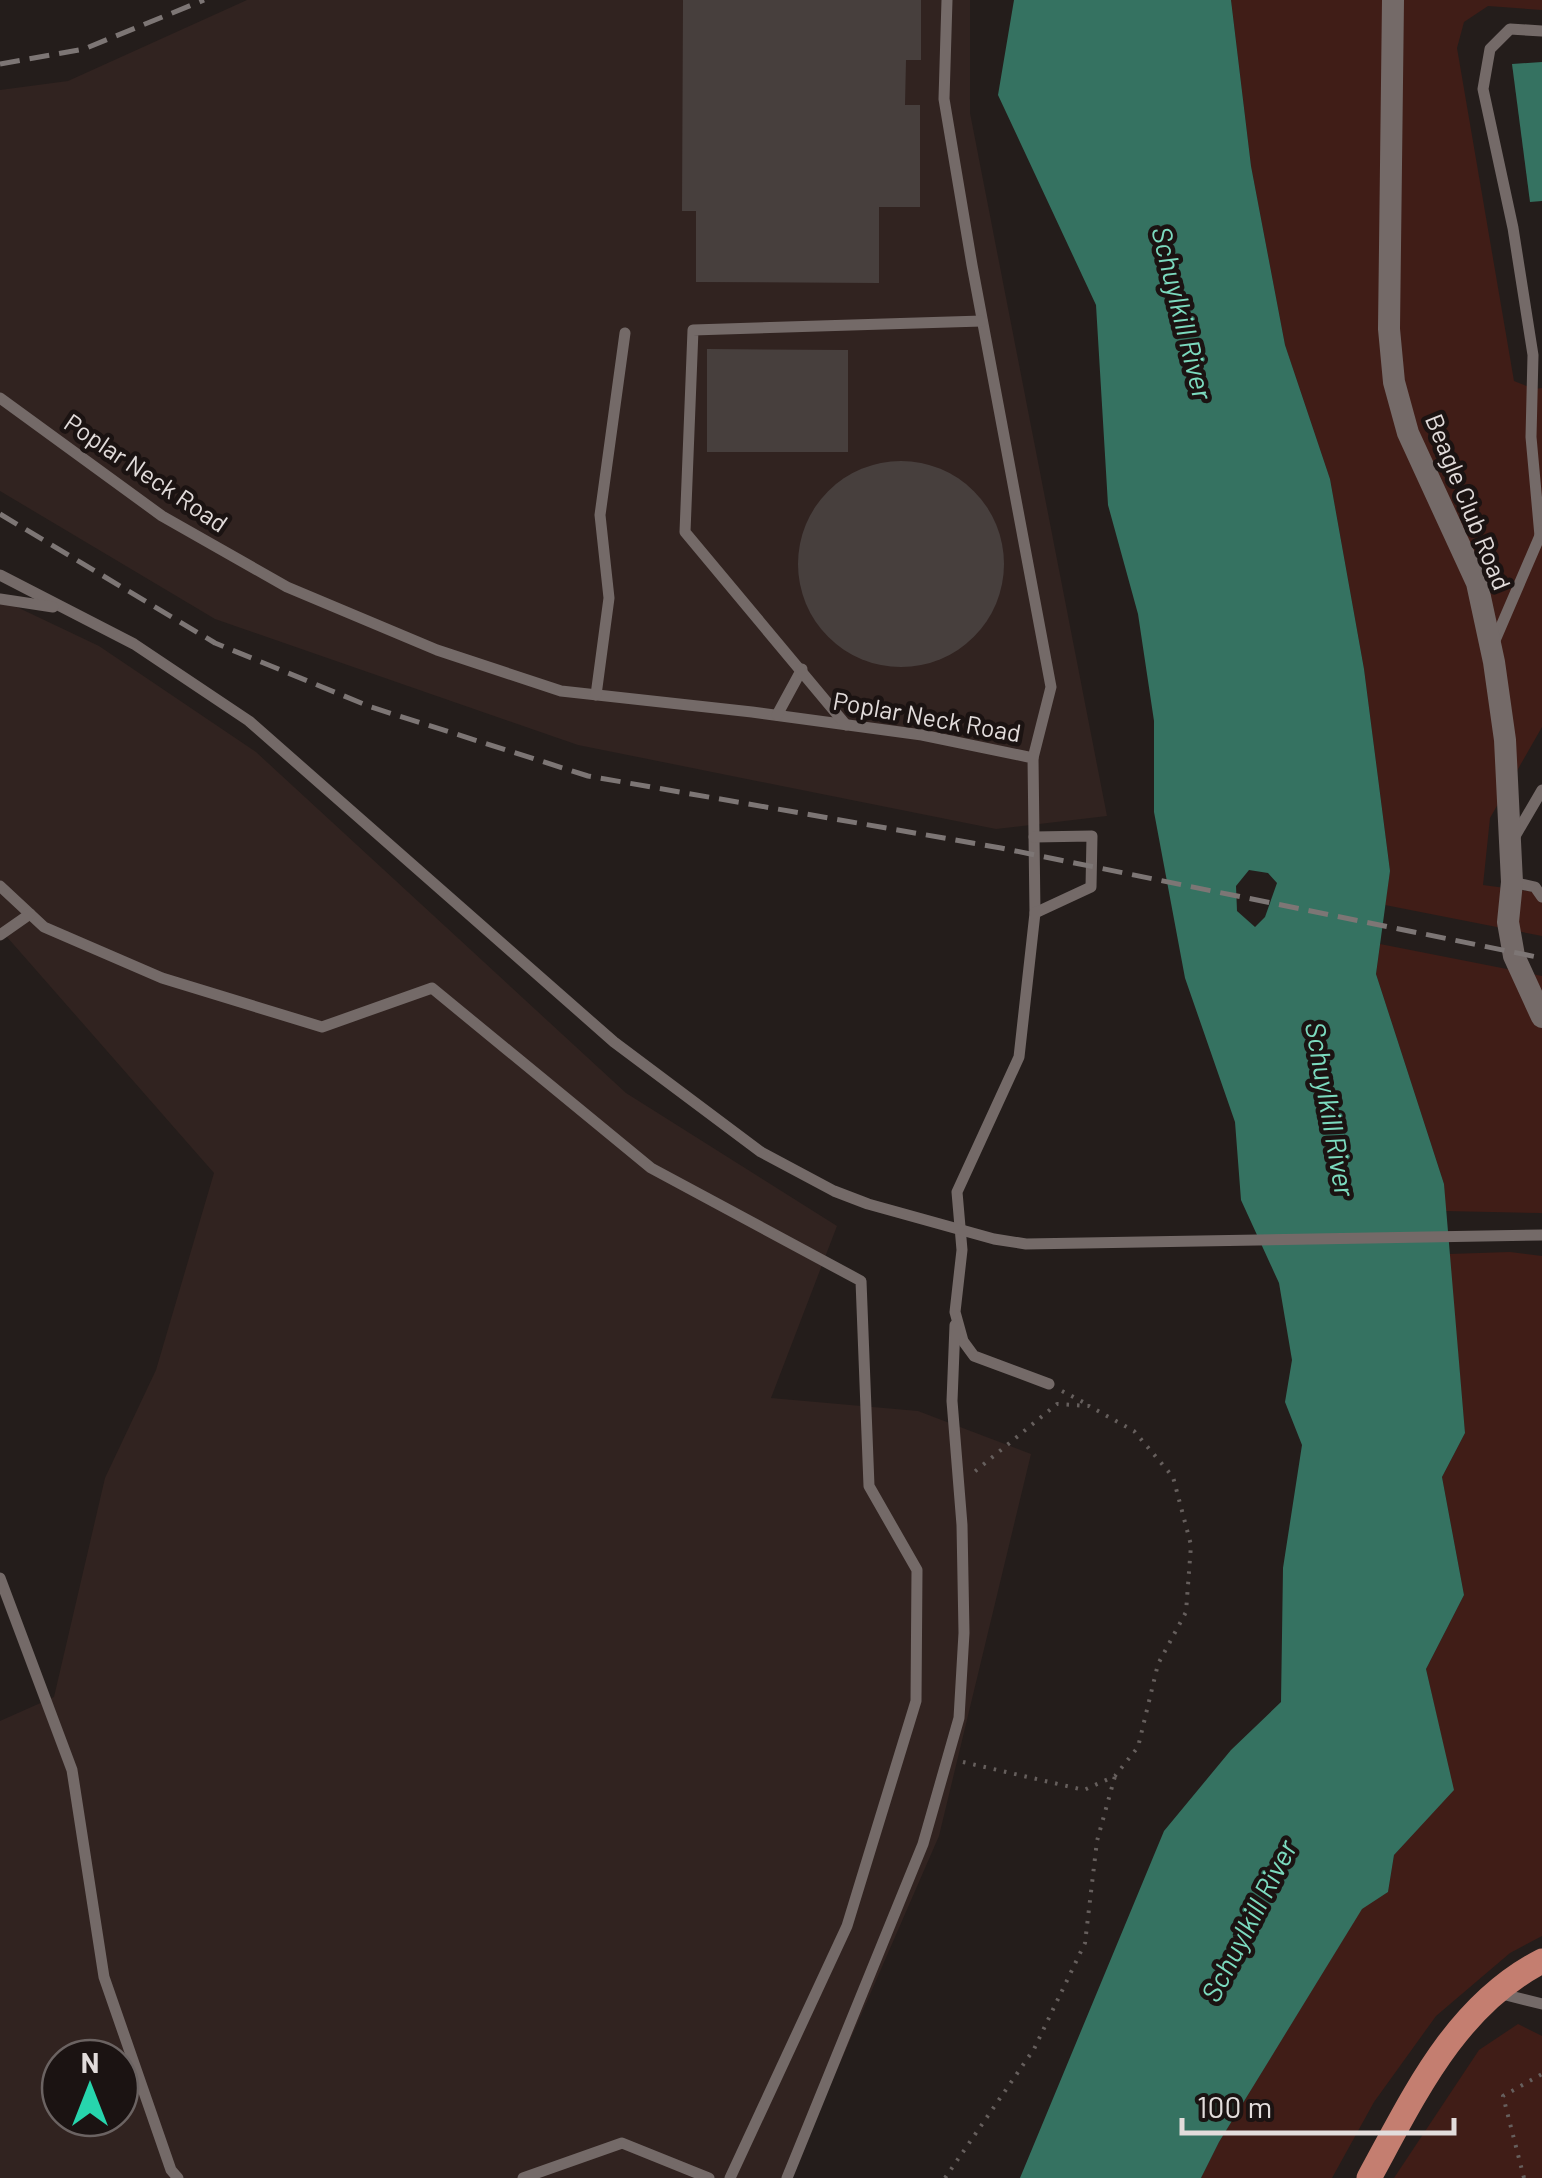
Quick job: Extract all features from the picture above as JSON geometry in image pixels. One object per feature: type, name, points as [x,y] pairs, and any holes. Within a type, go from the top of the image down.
[{"type":"main road","points":[[1368,2178],[1428,2070],[1450,2039],[1496,1993],[1542,1961]]},
{"type":"street","name":"Beagle Club Road","points":[[1393,0],[1390,330],[1394,382],[1415,451],[1477,584],[1504,740],[1512,882],[1508,922],[1514,956],[1542,1017]]},
{"type":"lane","points":[[947,0],[944,99],[1050,686],[1033,758]]},
{"type":"lane","points":[[1491,649],[1541,533],[1531,437],[1532,355],[1513,228],[1484,89],[1490,48],[1510,30],[1542,31]]},
{"type":"lane","points":[[846,724],[684,532],[693,330],[982,321]]},
{"type":"lane","points":[[596,695],[609,598],[600,515],[625,333]]},
{"type":"lane","name":"Poplar Neck Road","points":[[0,398],[162,516],[287,587],[436,650],[561,691],[846,724],[1033,758],[1035,913],[1019,1057],[957,1192],[962,1250],[952,1401],[964,1633],[959,1718],[923,1844],[786,2178]]},
{"type":"lane","points":[[0,575],[134,644],[249,721],[604,1034],[748,1143],[834,1190],[868,1204],[994,1239],[1063,1245],[1542,1235]]},
{"type":"lane","points":[[0,599],[67,609]]},
{"type":"lane","points":[[777,715],[802,669]]},
{"type":"lane","points":[[1510,847],[1542,790]]},
{"type":"lane","points":[[1034,837],[1092,836],[1091,887],[1035,913]]},
{"type":"lane","points":[[1512,882],[1535,887],[1542,897]]},
{"type":"lane","points":[[0,886],[44,927],[162,978],[322,1027],[432,988],[651,1168],[861,1281],[869,1486],[917,1570],[916,1701],[847,1926],[730,2178]]},
{"type":"lane","points":[[0,935],[30,914]]},
{"type":"lane","points":[[956,1312],[963,1341],[974,1356],[1050,1384]]},
{"type":"lane","points":[[0,1578],[72,1770],[104,1977],[171,2170],[178,2178]]},
{"type":"lane","points":[[1496,1993],[1542,2004]]},
{"type":"lane","points":[[523,2178],[622,2143],[709,2178]]},
{"type":"path","points":[[945,2178],[1034,2049],[1086,1942],[1097,1841],[1115,1776],[1138,1747],[1158,1664],[1186,1612],[1191,1545],[1173,1476],[1134,1431],[1050,1384]]},
{"type":"path","points":[[959,1486],[1057,1404],[1089,1406]]},
{"type":"path","points":[[949,1758],[1084,1790],[1115,1776]]},
{"type":"path","points":[[1524,2178],[1503,2096],[1542,2074]]},
{"type":"shaded area","points":[[247,0],[970,0],[970,113],[1107,816],[996,829],[578,745],[215,619],[0,491],[0,90],[68,81]]},
{"type":"shaded area","points":[[1231,0],[1542,0],[1542,10],[1488,6],[1464,22],[1457,48],[1514,381],[1542,388],[1542,727],[1490,818],[1483,885],[1542,893],[1542,936],[1385,905],[1390,871],[1364,669],[1330,479],[1285,345],[1251,166]]},
{"type":"shaded area","points":[[0,599],[99,646],[256,752],[626,1093],[837,1226],[771,1398],[918,1411],[1031,1454],[939,1836],[790,2178],[0,2178],[0,1721],[54,1697],[105,1478],[156,1370],[214,1173],[0,929]]},
{"type":"shaded area","points":[[1380,944],[1542,976],[1542,1213],[1445,1211],[1444,1184],[1376,974]]},
{"type":"shaded area","points":[[1510,1252],[1542,1256],[1542,1936],[1510,1953],[1436,2016],[1374,2102],[1332,2178],[1201,2178],[1362,1908],[1388,1892],[1394,1855],[1453,1790],[1426,1669],[1464,1595],[1442,1477],[1465,1433],[1449,1254]]},
{"type":"shaded area","points":[[1518,2024],[1542,2036],[1542,2178],[1394,2178],[1479,2050]]},
{"type":"water","name":"Schuylkill River","points":[[1014,0],[1231,0],[1251,166],[1285,345],[1330,479],[1364,669],[1390,871],[1376,974],[1444,1184],[1465,1433],[1442,1477],[1464,1595],[1426,1669],[1454,1790],[1394,1855],[1388,1892],[1362,1909],[1219,2142],[1201,2178],[1020,2178],[1164,1831],[1231,1750],[1281,1702],[1283,1568],[1302,1445],[1285,1402],[1292,1360],[1279,1283],[1241,1200],[1235,1122],[1185,978],[1154,812],[1154,721],[1138,614],[1108,505],[1096,305],[998,95]],"holes":[[[1249,870],[1268,873],[1277,883],[1265,917],[1255,927],[1237,911],[1236,886]]]},
{"type":"water","points":[[1542,62],[1542,201],[1530,202],[1512,64]]},
{"type":"building","points":[[683,0],[921,0],[921,60],[906,60],[905,105],[920,105],[920,207],[879,207],[879,283],[696,282],[696,211],[682,211]]},
{"type":"building","points":[[707,349],[848,350],[848,452],[707,452]]},
{"type":"building","points":[[901,461],[940,469],[974,491],[996,525],[1004,564],[996,603],[974,637],[940,659],[901,667],[862,659],[828,637],[806,603],[798,564],[806,525],[828,491],[862,469]]},
{"type":"railway","points":[[0,64],[84,49],[204,0]]},
{"type":"railway","points":[[0,514],[215,643],[371,707],[588,776],[1001,848],[1542,958]]}]
